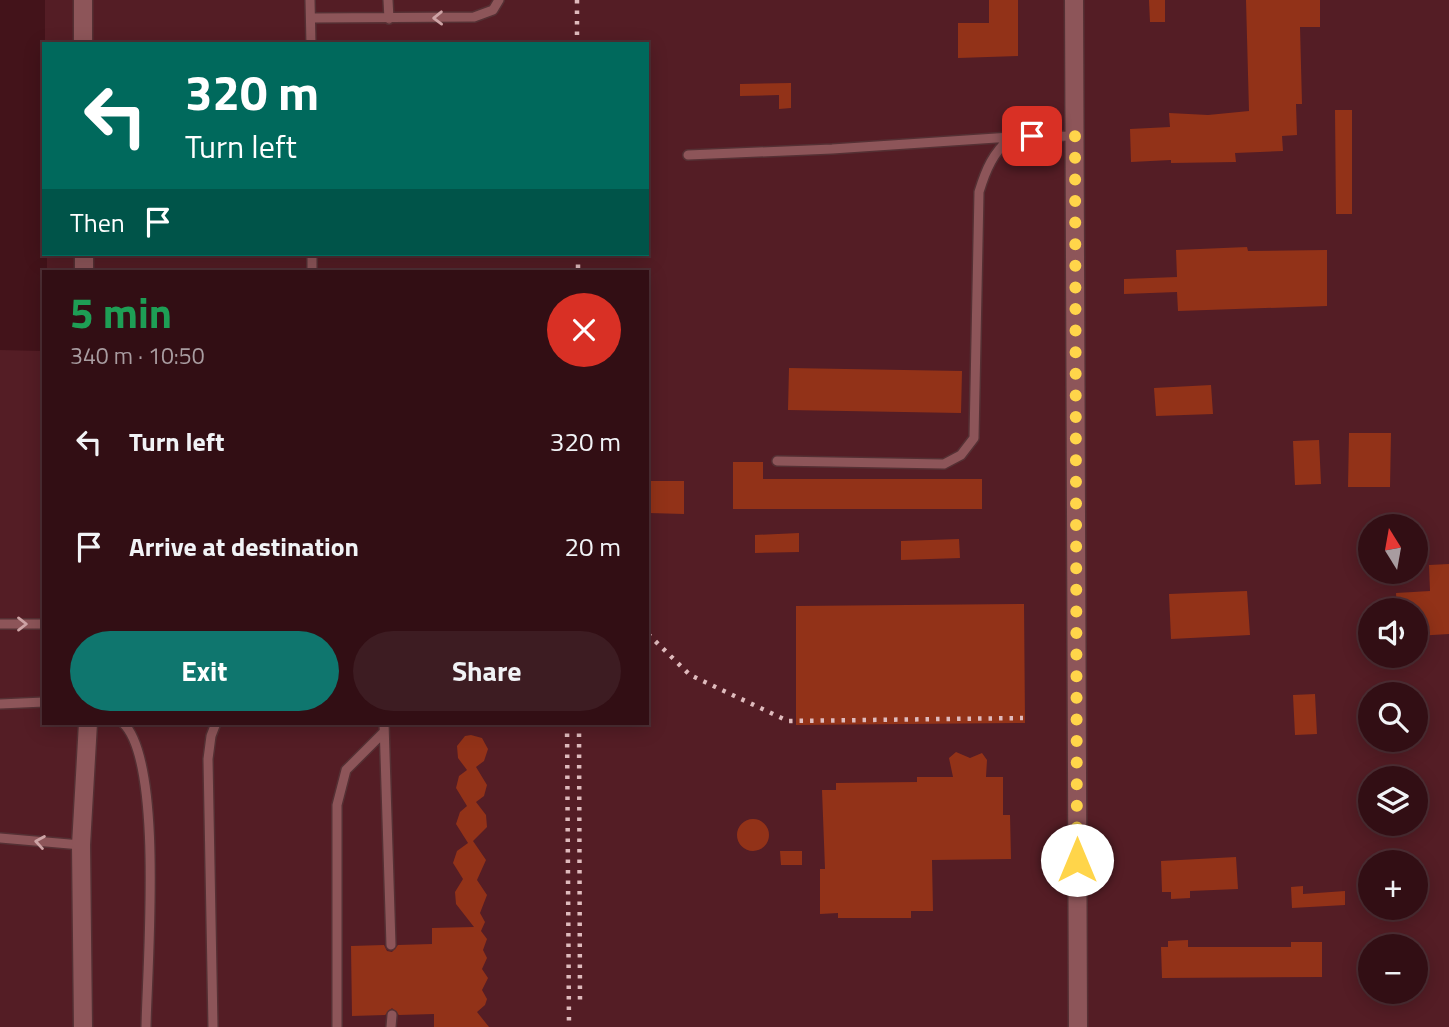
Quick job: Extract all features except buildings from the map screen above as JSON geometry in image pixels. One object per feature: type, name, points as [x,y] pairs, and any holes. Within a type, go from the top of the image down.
[{"type":"street","points":[[83,0],[83,42]]},
{"type":"street","points":[[1074,0],[1078,1027]]},
{"type":"street","points":[[83,1027],[81,845],[88,725]]},
{"type":"lane","points":[[310,0],[311,42]]},
{"type":"lane","points":[[388,0],[389,19]]},
{"type":"lane","points":[[311,18],[474,17],[493,10],[499,0]]},
{"type":"lane","points":[[688,155],[1011,137],[1075,136]]},
{"type":"lane","points":[[777,461],[944,464],[961,454],[974,438],[979,192],[987,168],[997,150],[1011,137]]},
{"type":"lane","points":[[0,624],[42,624]]},
{"type":"lane","points":[[0,704],[42,702]]},
{"type":"lane","points":[[124,725],[140,753],[150,822],[146,1027]]},
{"type":"lane","points":[[213,1027],[208,760],[215,725]]},
{"type":"lane","points":[[384,727],[391,945]]},
{"type":"lane","points":[[337,1027],[337,805],[346,770],[384,727]]},
{"type":"lane","points":[[0,838],[81,845]]},
{"type":"lane","points":[[391,1027],[392,1015]]},
{"type":"shaded area","points":[[45,0],[1449,0],[1449,1027],[0,1027],[0,350],[42,351],[42,725],[649,725],[649,270],[47,270],[47,256],[649,256],[649,42],[45,42]]},
{"type":"railway","points":[[577,0],[577,42]]},
{"type":"railway","points":[[578,256],[578,270]]},
{"type":"railway","points":[[649,635],[690,675],[788,721],[1023,718]]},
{"type":"railway","points":[[567,725],[569,1027]]},
{"type":"railway","points":[[579,725],[580,1006]]},
{"type":"route","points":[[1032,136],[1075,136],[1077,860]]}]
